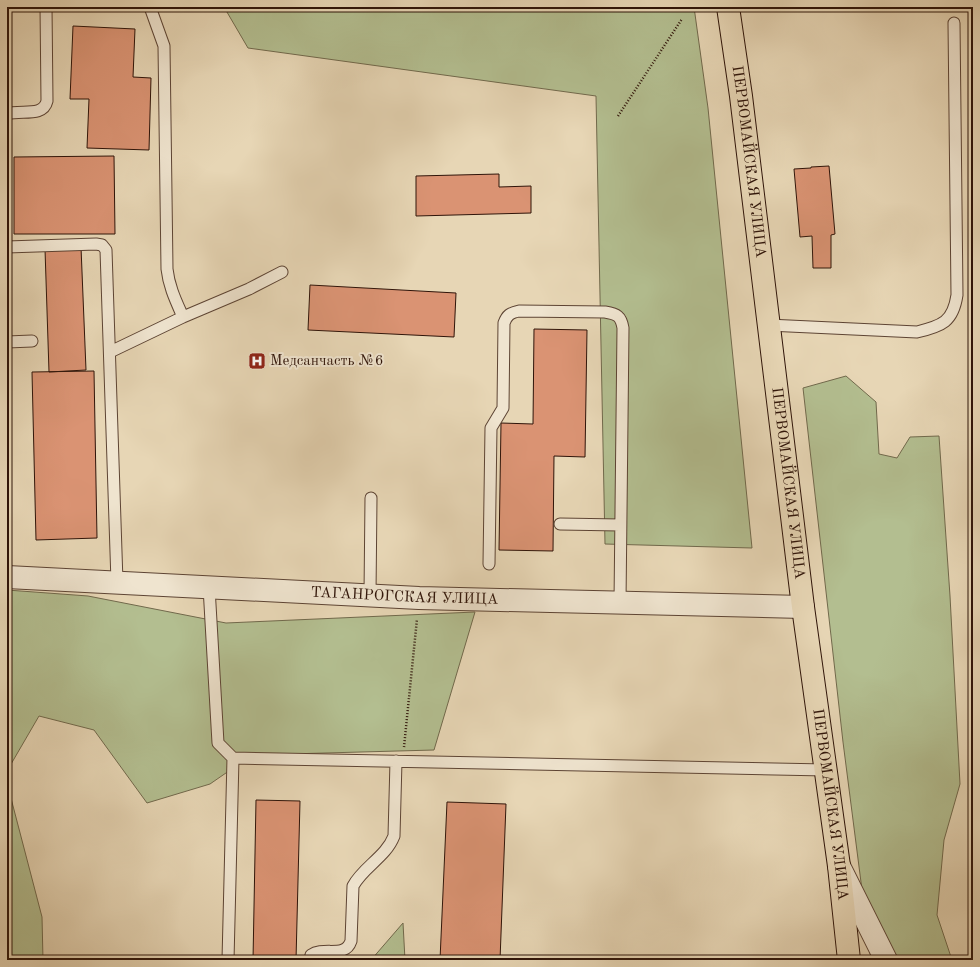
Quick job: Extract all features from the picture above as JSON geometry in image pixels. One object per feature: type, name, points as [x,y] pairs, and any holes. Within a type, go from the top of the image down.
[{"type":"main road","name":"ПЕРВОМАЙСКАЯ УЛИЦА","points":[[728,7],[741,96],[803,607],[839,866],[849,960]]},
{"type":"street","name":"ТАГАНРОГСКАЯ УЛИЦА","points":[[7,577],[419,598],[803,607]]},
{"type":"street","points":[[839,866],[886,960]]},
{"type":"lane","points":[[7,114],[17,112],[34,112],[42,110],[46,106],[46,7]]},
{"type":"lane","points":[[150,7],[164,46],[167,269],[169,282],[183,317]]},
{"type":"lane","points":[[768,325],[917,332],[934,328],[948,320],[955,309],[957,295],[954,23]]},
{"type":"lane","points":[[7,247],[96,244],[102,245],[108,256],[117,582]]},
{"type":"lane","points":[[110,352],[183,317],[249,289],[282,272]]},
{"type":"lane","points":[[489,564],[491,428],[503,408],[504,323],[506,316],[512,312],[519,311],[605,312],[616,314],[621,321],[623,328],[620,603]]},
{"type":"lane","points":[[7,342],[32,341]]},
{"type":"lane","points":[[370,596],[371,498]]},
{"type":"lane","points":[[560,524],[620,525]]},
{"type":"lane","points":[[209,587],[218,743],[233,758],[826,770]]},
{"type":"lane","points":[[228,960],[233,758]]},
{"type":"lane","points":[[310,960],[311,955],[316,951],[338,951],[346,949],[351,941],[353,886],[356,880],[386,851],[394,836],[399,761]]},
{"type":"path","points":[[618,116],[682,19]]},
{"type":"path","points":[[399,761],[419,598]]},
{"type":"green space","points":[[224,7],[694,7],[708,108],[752,548],[605,544],[596,96],[248,48]]},
{"type":"green space","points":[[846,376],[876,402],[879,454],[897,458],[910,437],[939,436],[950,596],[960,784],[944,840],[937,915],[952,960],[871,960],[843,742],[803,388]]},
{"type":"green space","points":[[7,590],[88,596],[226,623],[475,612],[434,750],[252,755],[210,784],[147,803],[94,730],[39,716],[7,771]]},
{"type":"green space","points":[[7,783],[42,917],[43,960],[7,960]]},
{"type":"green space","points":[[403,923],[405,960],[371,960]]},
{"type":"building","points":[[73,26],[135,29],[133,77],[151,78],[149,150],[87,148],[89,99],[70,99]]},
{"type":"building","points":[[114,156],[115,234],[14,234],[14,157]]},
{"type":"building","points":[[829,166],[835,234],[831,235],[831,268],[813,268],[812,236],[800,237],[794,169]]},
{"type":"building","points":[[499,174],[499,187],[531,186],[531,213],[416,216],[416,176]]},
{"type":"building","points":[[81,247],[86,370],[49,372],[45,249]]},
{"type":"building","points":[[310,285],[456,293],[454,337],[308,330]]},
{"type":"building","points":[[534,329],[587,330],[585,457],[554,456],[553,551],[499,550],[501,423],[533,424]]},
{"type":"building","points":[[94,371],[97,538],[36,540],[32,372]]},
{"type":"building","points":[[256,800],[300,801],[296,960],[253,960]]},
{"type":"building","points":[[447,802],[506,804],[500,960],[440,960]]},
{"type":"place","name":"Медсанчасть №6","points":[[257,361]]}]
